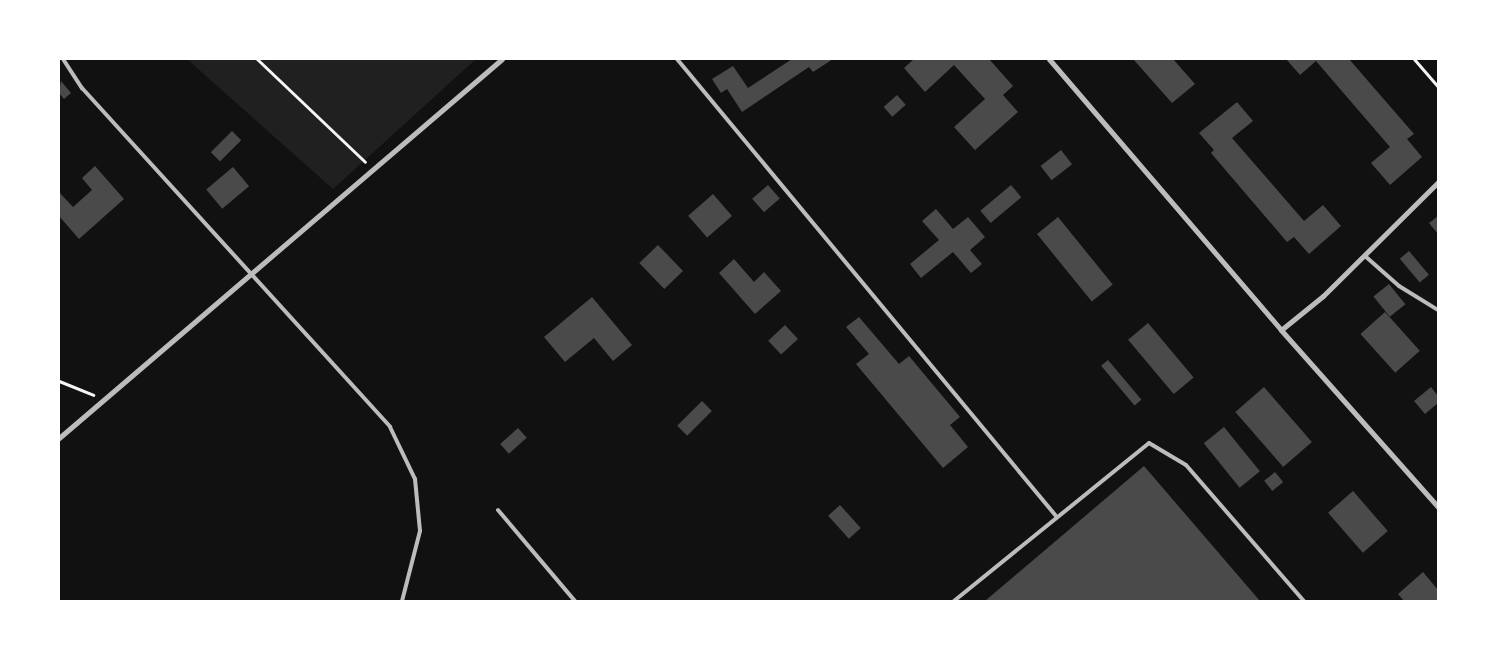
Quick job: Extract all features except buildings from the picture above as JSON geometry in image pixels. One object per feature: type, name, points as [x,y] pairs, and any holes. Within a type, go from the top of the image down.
[{"type":"street","points":[[59,438],[502,59]]},
{"type":"street","points":[[1049,59],[1281,330],[1438,507]]},
{"type":"street","points":[[1281,330],[1324,296],[1438,182]]},
{"type":"lane","points":[[63,59],[82,88],[390,427],[415,479],[420,531],[402,601]]},
{"type":"lane","points":[[677,59],[1056,516]]},
{"type":"lane","points":[[1364,256],[1399,286],[1438,310]]},
{"type":"lane","points":[[954,601],[1056,516],[1149,443],[1186,465],[1304,601]]},
{"type":"lane","points":[[498,510],[575,601]]},
{"type":"path","points":[[257,59],[372,169]]},
{"type":"path","points":[[1414,59],[1438,87]]},
{"type":"path","points":[[59,381],[103,400]]},
{"type":"shaded area","points":[[187,59],[476,59],[333,189]]}]
